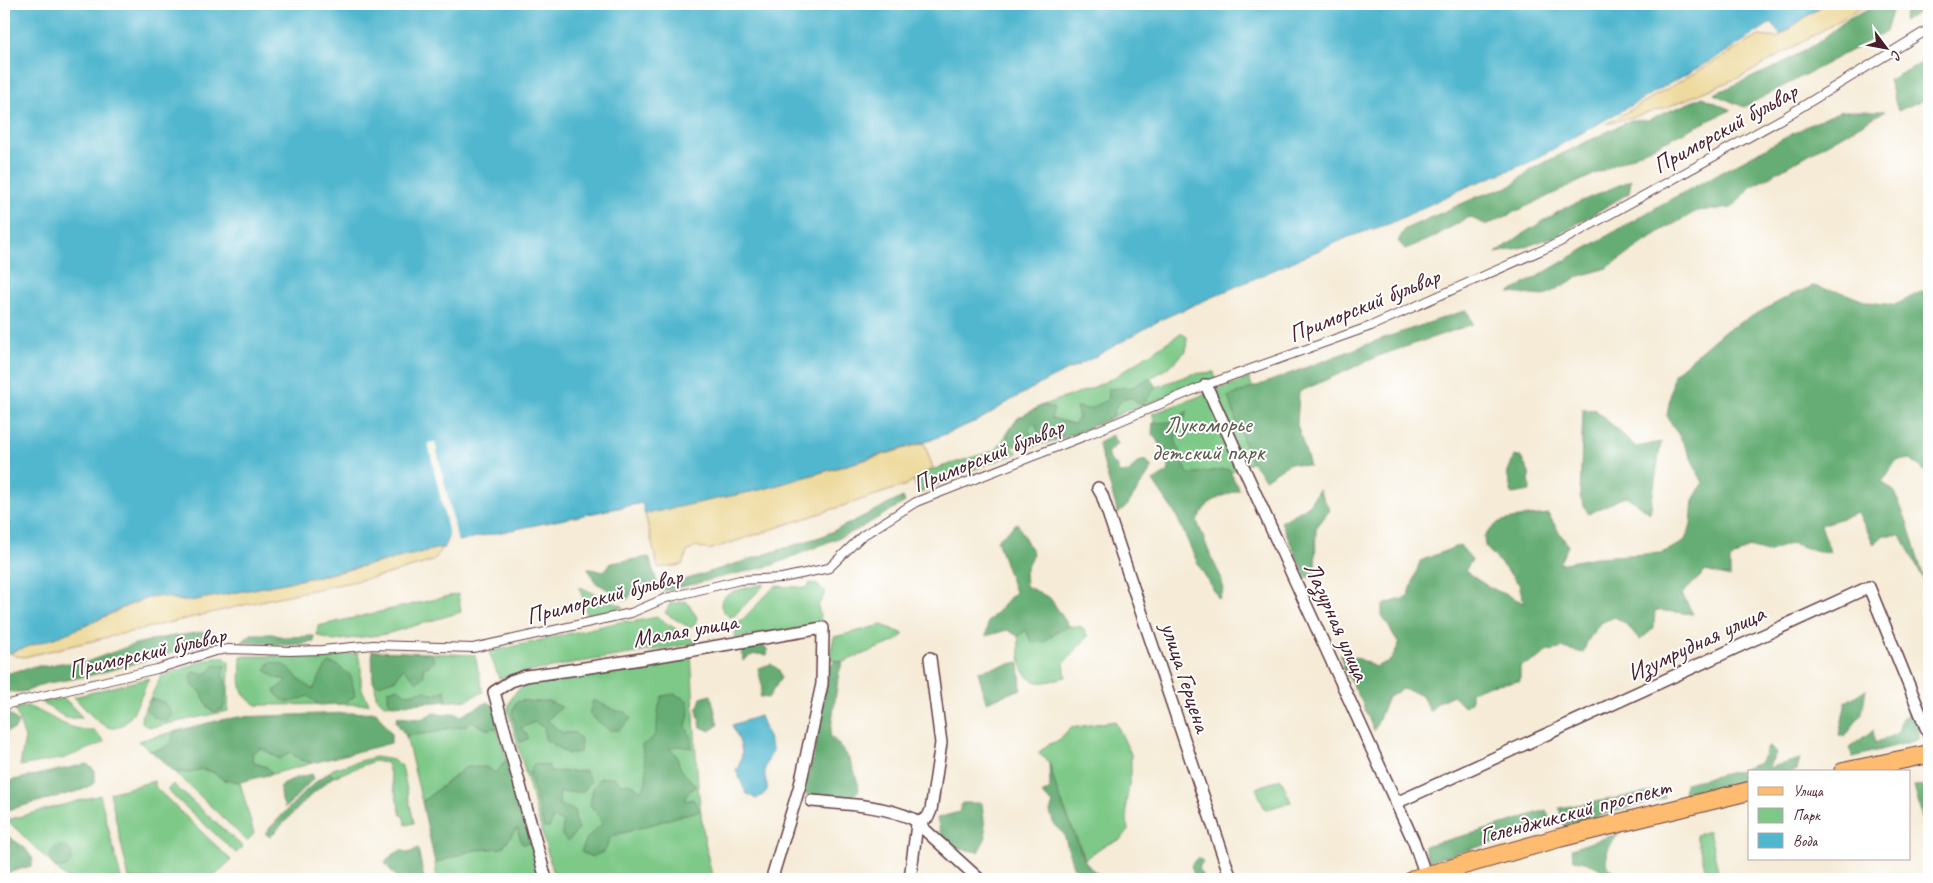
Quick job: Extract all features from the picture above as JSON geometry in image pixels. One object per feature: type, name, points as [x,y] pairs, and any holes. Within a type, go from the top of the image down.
[{"type":"main road","points":[[1853,770],[1929,754]]},
{"type":"main road","name":"Геленджикский проспект","points":[[1420,877],[1559,838],[1748,791]]},
{"type":"street","name":"Приморский бульвар","points":[[4,704],[156,669],[215,651],[229,649],[314,651],[373,645],[473,648],[631,613],[666,598],[740,580],[782,578],[829,568],[862,536],[910,503],[1206,385],[1371,326],[1560,242],[1785,117],[1929,29]]},
{"type":"street","name":"Лазурная улица","points":[[1206,385],[1414,842],[1420,877]]},
{"type":"street","name":"улица Герцена","points":[[1098,488],[1132,582],[1231,879]]},
{"type":"street","name":"Изумрудная улица","points":[[1396,803],[1869,587],[1929,735]]},
{"type":"street","name":"Малая улица","points":[[546,879],[494,692],[511,681],[526,676],[622,663],[823,628],[822,684],[800,785],[773,874],[774,879]]},
{"type":"street","points":[[910,879],[918,824],[928,817],[931,810],[941,743],[930,658]]},
{"type":"street","points":[[812,801],[861,805],[904,815],[918,824],[980,879]]},
{"type":"green space","points":[[1878,4],[1894,4],[1886,32],[1744,107],[1714,94],[1773,68],[1816,44],[1849,18]]},
{"type":"green space","points":[[1909,4],[1929,4],[1929,7],[1903,21]]},
{"type":"green space","points":[[1929,59],[1929,97],[1898,111],[1889,80]]},
{"type":"green space","points":[[1703,97],[1731,110],[1487,225],[1469,217],[1432,238],[1405,249],[1398,241],[1405,229],[1479,196],[1511,186],[1531,169],[1631,120],[1648,120]]},
{"type":"green space","points":[[1841,111],[1885,111],[1751,187],[1732,208],[1697,211],[1661,231],[1607,268],[1580,276],[1544,296],[1509,293],[1662,204],[1807,126]]},
{"type":"green space","points":[[1631,180],[1629,193],[1558,235],[1528,246],[1496,253],[1563,209]]},
{"type":"green space","points":[[1813,286],[1844,293],[1867,302],[1895,305],[1929,288],[1929,475],[1911,459],[1896,461],[1882,482],[1895,492],[1907,522],[1925,582],[1901,535],[1884,535],[1874,544],[1858,513],[1821,525],[1830,552],[1815,551],[1792,543],[1767,552],[1749,547],[1730,560],[1730,577],[1706,571],[1682,594],[1693,614],[1655,610],[1654,628],[1640,640],[1626,624],[1615,617],[1600,623],[1587,642],[1583,653],[1563,648],[1546,652],[1538,659],[1520,666],[1520,681],[1490,685],[1471,692],[1471,702],[1464,707],[1453,695],[1437,703],[1430,712],[1421,694],[1402,689],[1388,697],[1374,731],[1361,700],[1344,669],[1340,654],[1358,658],[1375,667],[1391,660],[1399,644],[1382,615],[1382,605],[1408,597],[1420,561],[1460,545],[1472,560],[1465,571],[1487,586],[1524,603],[1519,584],[1485,546],[1484,536],[1499,522],[1520,517],[1548,514],[1568,546],[1559,564],[1596,557],[1662,553],[1684,542],[1691,526],[1693,500],[1703,483],[1684,444],[1667,416],[1674,374],[1723,332],[1789,296]]},
{"type":"green space","points":[[1467,310],[1473,324],[1381,355],[1299,392],[1297,425],[1310,466],[1290,463],[1265,479],[1250,459],[1228,397],[1381,339]]},
{"type":"green space","points":[[1181,333],[1187,337],[1186,351],[1170,366],[1150,379],[1156,387],[1192,374],[1214,372],[1216,382],[1129,410],[1055,441],[1025,446],[1010,445],[1018,453],[955,476],[920,493],[916,488],[914,480],[931,470],[996,450],[1018,418],[1043,405],[1090,389],[1113,378]]},
{"type":"green space","points":[[1150,378],[1156,387],[1141,406],[1132,398],[1123,398],[1115,409],[1112,418],[1052,440],[1039,434],[1035,423],[1028,430],[1035,439],[1036,446],[1022,447],[1009,445],[1007,434],[1018,418],[1043,405],[1054,409],[1051,418],[1074,424],[1079,418],[1076,407],[1090,409],[1107,400],[1108,389],[1133,387]]},
{"type":"green space","name":"Лукоморье детский парк","points":[[1249,378],[1276,449],[1185,496],[1152,414]]},
{"type":"green space","points":[[1583,409],[1596,410],[1636,447],[1661,442],[1650,513],[1626,496],[1588,514],[1580,497]]},
{"type":"green space","points":[[1188,411],[1175,439],[1188,474],[1229,469],[1239,490],[1209,504],[1197,521],[1221,577],[1224,590],[1219,599],[1198,564],[1176,515],[1153,481],[1169,471],[1164,451],[1152,433],[1153,423],[1171,422]]},
{"type":"green space","points":[[1112,435],[1117,444],[1107,453],[1112,463],[1116,465],[1119,473],[1129,472],[1138,462],[1146,460],[1152,468],[1127,506],[1118,514],[1098,443]]},
{"type":"green space","points":[[1514,456],[1521,457],[1529,473],[1530,491],[1512,494],[1507,474]]},
{"type":"green space","points":[[1319,490],[1330,510],[1316,528],[1315,578],[1306,577],[1281,522],[1307,507]]},
{"type":"green space","points":[[903,497],[905,502],[857,530],[773,565],[664,591],[643,586],[636,590],[627,600],[596,583],[588,568],[603,572],[611,563],[649,557],[659,588],[823,536]]},
{"type":"green space","points":[[1017,523],[1033,553],[1025,572],[1026,586],[1050,598],[1069,626],[1058,631],[1044,642],[1032,643],[1026,630],[1018,636],[1007,630],[986,636],[988,622],[1015,592],[997,540]]},
{"type":"green space","points":[[810,583],[817,585],[826,592],[818,606],[822,625],[734,638],[737,625],[775,586],[807,588]]},
{"type":"green space","points":[[765,584],[734,616],[729,617],[722,609],[721,602],[725,597],[740,589]]},
{"type":"green space","points":[[580,587],[624,607],[587,615]]},
{"type":"green space","points":[[458,594],[461,612],[386,634],[333,641],[317,635],[318,626]]},
{"type":"green space","points":[[686,601],[697,617],[695,625],[690,628],[665,613],[670,604]]},
{"type":"green space","points":[[657,617],[698,643],[574,663],[499,678],[489,652],[624,621],[632,622]]},
{"type":"green space","points":[[882,625],[904,634],[896,641],[843,662],[829,659],[834,637]]},
{"type":"green space","points":[[1069,626],[1082,627],[1088,636],[1064,663],[1066,677],[1045,682],[1031,680],[1021,664],[1018,636],[1026,630],[1044,642],[1058,631]]},
{"type":"green space","points":[[209,631],[216,635],[216,643],[174,652],[111,670],[45,684],[27,691],[4,692],[5,674],[35,666],[60,663],[81,664],[135,644]]},
{"type":"green space","points":[[251,634],[272,634],[283,637],[314,636],[314,642],[290,645],[242,642]]},
{"type":"green space","points":[[753,644],[762,645],[768,650],[767,655],[754,655],[743,661],[742,651]]},
{"type":"green space","points":[[372,651],[475,655],[483,692],[466,700],[384,705],[376,696]]},
{"type":"green space","points":[[372,651],[430,653],[435,661],[423,668],[424,676],[417,682],[403,668],[396,679],[379,685],[373,682]]},
{"type":"green space","points":[[358,653],[361,668],[361,687],[369,704],[257,705],[245,696],[242,690],[240,678],[241,656]]},
{"type":"green space","points":[[691,654],[699,796],[702,824],[713,879],[555,879],[508,710],[513,696],[522,687],[535,682]]},
{"type":"green space","points":[[215,657],[224,657],[229,662],[228,711],[153,727],[146,726],[142,722],[141,717],[161,676]]},
{"type":"green space","points":[[834,661],[843,662],[839,672],[830,736],[845,753],[855,775],[859,790],[850,799],[825,799],[812,797],[802,792],[814,756],[829,668]]},
{"type":"green space","points":[[270,662],[289,668],[302,682],[313,689],[329,663],[337,665],[351,676],[355,696],[343,704],[319,705],[308,696],[294,701],[285,701],[274,691],[287,680],[276,678],[265,670]]},
{"type":"green space","points":[[1019,662],[1021,689],[986,702],[978,671]]},
{"type":"green space","points":[[771,664],[779,670],[781,678],[768,698],[760,697],[762,686],[758,668]]},
{"type":"green space","points":[[215,665],[225,665],[222,675],[226,683],[226,691],[223,709],[215,712],[209,709],[201,692],[193,686],[189,676],[193,672],[203,674],[209,672]]},
{"type":"green space","points":[[149,678],[132,714],[119,727],[111,728],[102,724],[74,697]]},
{"type":"green space","points":[[398,688],[406,694],[425,691],[434,695],[445,690],[447,701],[392,705],[388,701],[388,690]]},
{"type":"green space","points":[[1866,689],[1862,713],[1845,737],[1839,735],[1846,702]]},
{"type":"green space","points":[[675,694],[688,701],[689,714],[686,726],[692,748],[678,746],[669,748],[675,754],[683,772],[696,787],[686,794],[685,801],[693,799],[701,811],[611,836],[605,851],[592,857],[581,852],[587,838],[602,824],[597,813],[590,805],[593,789],[600,778],[614,777],[620,784],[631,783],[641,791],[646,781],[642,745],[648,742],[656,732],[658,710],[662,696]]},
{"type":"green space","points":[[711,695],[718,725],[710,731],[701,727],[697,710],[701,698]]},
{"type":"green space","points":[[64,698],[83,718],[66,718],[41,702]]},
{"type":"green space","points":[[150,699],[159,700],[164,703],[173,715],[167,721],[155,717],[145,708]]},
{"type":"green space","points":[[525,700],[532,702],[548,701],[562,707],[547,720],[562,733],[575,733],[581,740],[580,752],[568,754],[545,739],[544,728],[535,722],[521,728],[529,738],[520,742],[512,713],[516,702]]},
{"type":"green space","points":[[593,700],[617,711],[626,712],[631,719],[619,730],[609,730],[589,714]]},
{"type":"green space","points":[[487,702],[495,706],[498,717],[497,728],[487,729],[471,721],[466,726],[406,736],[396,722],[397,717],[421,719],[433,713],[444,715],[454,713],[461,716]]},
{"type":"green space","points":[[26,706],[66,725],[84,730],[94,730],[105,742],[65,758],[20,766],[25,738],[15,709]]},
{"type":"green space","points":[[4,709],[18,722],[15,729],[5,732]]},
{"type":"green space","points":[[1912,711],[1918,723],[1918,740],[1853,757],[1849,748],[1873,730],[1875,743],[1898,733],[1902,718]]},
{"type":"green space","points":[[376,712],[391,733],[391,743],[313,763],[301,760],[290,752],[280,759],[261,748],[252,753],[254,763],[267,767],[272,774],[240,782],[224,780],[213,772],[200,769],[189,773],[175,772],[151,751],[170,744],[173,732],[220,720],[239,717]]},
{"type":"green space","points":[[471,721],[487,729],[497,728],[507,759],[496,773],[466,767],[422,802],[406,736],[466,726]]},
{"type":"green space","points":[[1115,721],[1131,754],[1131,773],[1126,804],[1128,831],[1120,840],[1103,846],[1085,859],[1056,788],[1049,762],[1038,753],[1046,746],[1059,740],[1070,728]]},
{"type":"green space","points":[[173,732],[174,736],[170,745],[161,749],[151,751],[138,741]]},
{"type":"green space","points":[[1769,746],[1776,753],[1768,768],[1800,759],[1797,770],[1748,770],[1748,781],[1684,796],[1685,783],[1738,771],[1760,763]]},
{"type":"green space","points":[[261,748],[280,759],[290,752],[301,760],[313,763],[272,774],[266,767],[254,763],[252,753]]},
{"type":"green space","points":[[375,757],[393,760],[402,766],[414,823],[406,825],[401,815],[387,763],[374,761],[333,777],[329,772],[335,768]]},
{"type":"green space","points":[[507,759],[531,843],[522,844],[517,828],[502,848],[474,850],[435,863],[422,802],[466,767],[486,767],[496,773]]},
{"type":"green space","points":[[1049,762],[1056,788],[1084,859],[1090,868],[1107,879],[1087,879],[1085,874],[1073,867],[1064,834],[1054,825],[1050,812],[1053,803],[1042,794],[1050,789]]},
{"type":"green space","points":[[87,764],[95,771],[95,783],[82,790],[4,811],[4,782]]},
{"type":"green space","points":[[534,764],[548,765],[551,772],[585,771],[591,782],[582,792],[560,792],[559,805],[575,810],[578,830],[568,841],[562,836],[563,822],[553,818],[549,828],[544,828],[529,772]]},
{"type":"green space","points":[[199,769],[213,772],[224,780],[240,782],[254,834],[247,841],[175,772],[189,773]]},
{"type":"green space","points":[[329,772],[333,777],[312,794],[270,837],[265,833],[304,793]]},
{"type":"green space","points":[[312,774],[314,778],[285,808],[280,795],[281,787],[288,781]]},
{"type":"green space","points":[[1281,779],[1291,802],[1265,810],[1256,788]]},
{"type":"green space","points":[[154,781],[156,788],[231,860],[212,879],[129,879],[110,793]]},
{"type":"green space","points":[[173,784],[243,847],[236,853],[167,790]]},
{"type":"green space","points":[[1929,785],[1929,822],[1922,817],[1914,786]]},
{"type":"green space","points":[[1663,790],[1665,798],[1564,825],[1559,808]]},
{"type":"green space","points":[[100,795],[121,879],[67,879],[7,820]]},
{"type":"green space","points":[[962,803],[982,803],[986,837],[978,852],[943,845],[937,818],[959,812]]},
{"type":"green space","points":[[1546,810],[1552,826],[1429,861],[1424,846],[1489,829]]},
{"type":"green space","points":[[517,827],[531,843],[541,879],[437,879],[435,863],[474,850],[502,848]]},
{"type":"green space","points":[[1709,831],[1720,879],[1708,879],[1696,835]]},
{"type":"green space","points":[[4,833],[25,848],[33,859],[31,866],[4,874]]},
{"type":"green space","points":[[1619,833],[1608,849],[1606,863],[1614,874],[1628,879],[1609,879],[1594,865],[1574,860],[1571,849]]},
{"type":"green space","points":[[61,846],[69,849],[72,857],[69,865],[61,868],[53,865],[50,857],[53,849]]},
{"type":"green space","points":[[418,848],[424,879],[396,879],[385,863],[391,856],[401,850],[409,853]]},
{"type":"green space","points":[[1197,858],[1203,861],[1198,869],[1205,879],[1195,879],[1191,865]]},
{"type":"sand","points":[[1824,4],[1868,4],[1745,75],[1665,108],[1606,124],[1759,36],[1777,38]]},
{"type":"sand","points":[[924,443],[933,468],[906,485],[709,550],[697,546],[687,552],[682,565],[658,568],[645,514],[764,489]]},
{"type":"sand","points":[[444,547],[433,561],[385,575],[278,597],[24,657],[9,653],[85,626],[151,597],[161,596],[186,602],[331,574]]},
{"type":"water","points":[[4,4],[1824,4],[1780,35],[1772,22],[1731,49],[1530,162],[1466,187],[1389,224],[1351,236],[1162,319],[1091,359],[1051,378],[981,419],[931,440],[764,489],[645,514],[642,503],[458,541],[456,534],[449,535],[444,547],[289,582],[189,601],[156,596],[150,597],[66,634],[9,653],[4,642]]},
{"type":"water","points":[[760,716],[773,751],[765,769],[766,792],[756,799],[746,793],[736,770],[742,753],[740,742],[732,725]]},
{"type":"pier","points":[[435,442],[458,543],[454,536],[450,539],[428,443]]}]
